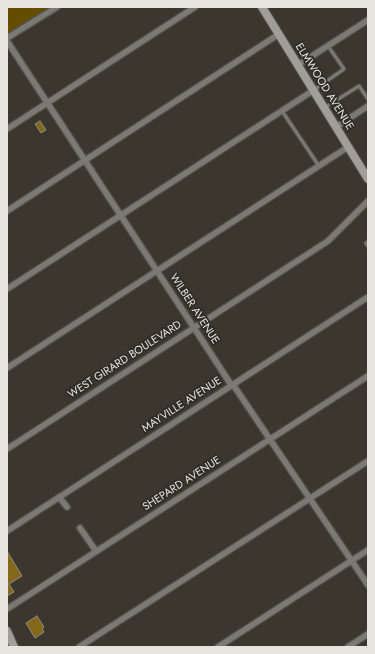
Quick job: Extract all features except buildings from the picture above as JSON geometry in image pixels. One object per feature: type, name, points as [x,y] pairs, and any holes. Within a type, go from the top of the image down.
[{"type":"street","points":[[7,40],[56,7]]},
{"type":"street","points":[[7,129],[195,7]]},
{"type":"street","name":"ELMWOOD AVENUE","points":[[262,7],[368,179]]},
{"type":"street","points":[[298,65],[368,20]]},
{"type":"street","points":[[7,211],[279,34]]},
{"type":"street","name":"WILBER AVENUE","points":[[7,40],[194,328],[368,585]]},
{"type":"street","points":[[7,289],[314,90]]},
{"type":"street","points":[[336,127],[368,106]]},
{"type":"street","points":[[7,368],[348,147]]},
{"type":"street","name":"WEST GIRARD BOULEVARD","points":[[7,450],[328,241],[368,200]]},
{"type":"street","name":"MAYVILLE AVENUE","points":[[7,531],[368,297]]},
{"type":"street","name":"SHEPARD AVENUE","points":[[7,609],[368,376]]},
{"type":"street","points":[[79,647],[368,461]]},
{"type":"street","points":[[60,497],[67,507]]},
{"type":"street","points":[[80,528],[96,551]]},
{"type":"street","points":[[218,647],[368,550]]},
{"type":"street","points":[[7,631],[11,645]]},
{"type":"street","points":[[348,647],[368,634]]},
{"type":"lane","points":[[314,90],[344,70],[328,46]]},
{"type":"lane","points":[[324,108],[359,86],[368,99]]},
{"type":"lane","points":[[282,111],[319,166]]},
{"type":"lane","points":[[368,242],[366,243],[368,246]]},
{"type":"shaded area","points":[[7,7],[51,7],[8,33]]}]
